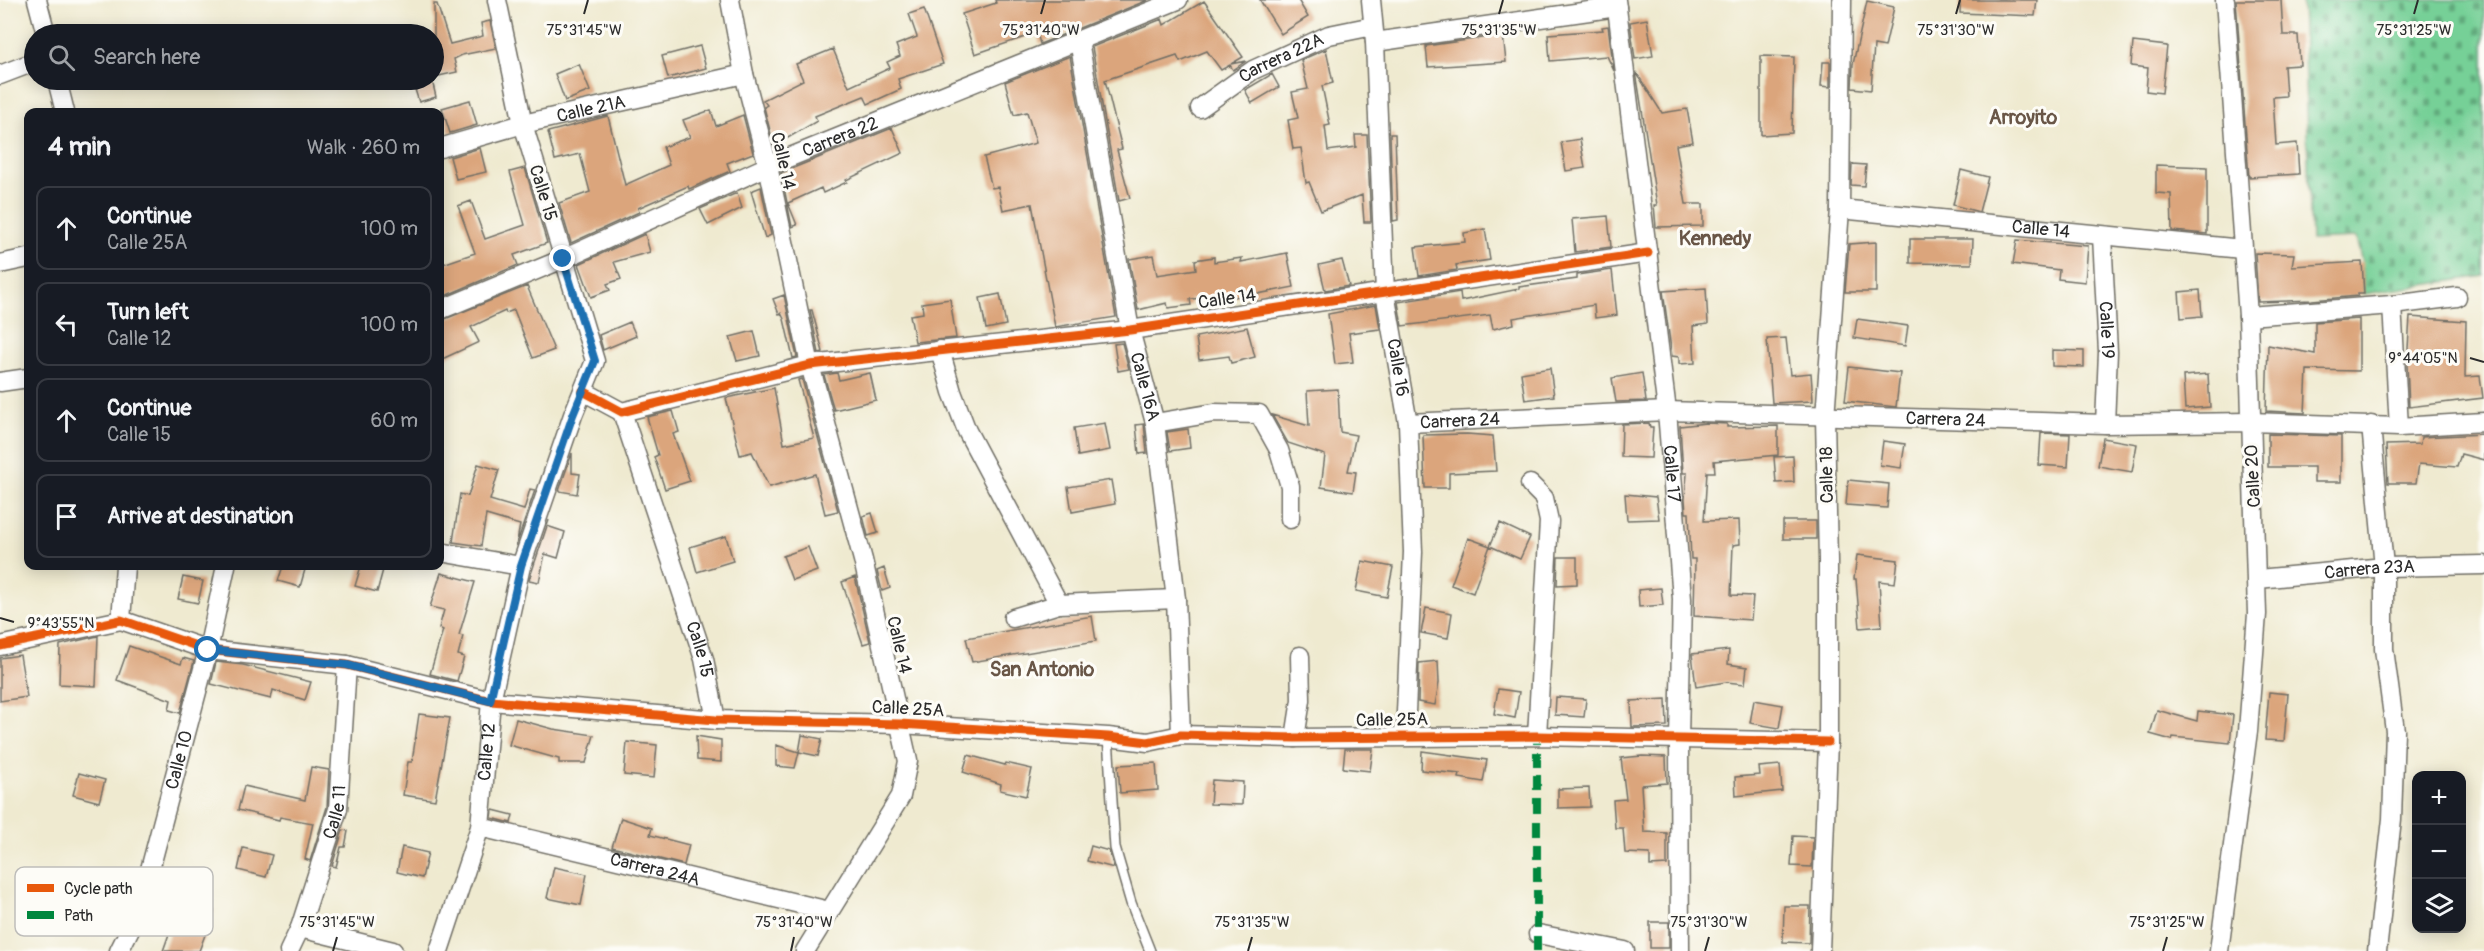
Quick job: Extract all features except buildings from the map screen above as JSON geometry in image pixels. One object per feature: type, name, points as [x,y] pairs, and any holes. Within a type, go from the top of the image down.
[{"type":"street","points":[[37,0],[43,24]]},
{"type":"street","name":"Calle 15","points":[[497,0],[523,124],[595,361],[573,415]]},
{"type":"street","name":"Calle 14","points":[[730,0],[744,74],[768,166],[810,365],[863,560],[908,761],[901,796],[805,951]]},
{"type":"street","name":"Carrera 22","points":[[444,308],[563,259],[768,166],[1178,0]]},
{"type":"street","name":"Calle 16","points":[[1371,0],[1385,293],[1408,423],[1413,552],[1405,735]]},
{"type":"street","name":"Calle 18","points":[[1820,951],[1828,741],[1825,417],[1840,209],[1842,0]]},
{"type":"street","name":"Calle 20","points":[[2219,951],[2248,731],[2258,579],[2250,422],[2248,316],[2225,0]]},
{"type":"street","name":"Carrera 22A","points":[[1200,108],[1253,70],[1329,35],[1374,34],[1616,4]]},
{"type":"street","name":"Calle 17","points":[[1616,4],[1667,411],[1682,598],[1679,739],[1680,951]]},
{"type":"street","name":"Calle 16A","points":[[1079,42],[1130,330],[1155,423],[1176,599],[1181,735]]},
{"type":"street","points":[[0,75],[24,66]]},
{"type":"street","name":"Calle 21A","points":[[444,147],[523,124],[744,74]]},
{"type":"street","points":[[60,90],[64,108]]},
{"type":"street","name":"Calle 14","points":[[1840,209],[2242,249]]},
{"type":"street","name":"Calle 19","points":[[2102,236],[2108,351],[2105,424]]},
{"type":"street","name":"Calle 14","points":[[622,412],[810,365],[1130,330],[1648,253]]},
{"type":"street","points":[[0,264],[24,259]]},
{"type":"street","points":[[2248,316],[2392,305],[2457,297]]},
{"type":"street","points":[[2392,305],[2399,427]]},
{"type":"street","points":[[940,350],[952,392],[967,431],[1059,604]]},
{"type":"street","points":[[0,382],[24,379]]},
{"type":"street","points":[[583,392],[622,412]]},
{"type":"street","name":"Carrera 24","points":[[1408,423],[1667,411],[2105,424],[2250,422],[2399,427],[2484,422]]},
{"type":"street","name":"Calle 15","points":[[622,412],[704,659],[716,720]]},
{"type":"street","points":[[1155,423],[1214,413],[1259,414],[1279,450],[1290,486],[1290,519]]},
{"type":"street","name":"Calle 12","points":[[439,951],[480,827],[490,701],[521,566],[573,415]]},
{"type":"street","points":[[2371,425],[2384,567],[2384,649],[2395,731],[2392,819],[2377,951]]},
{"type":"street","points":[[1530,484],[1544,498],[1549,521],[1538,736]]},
{"type":"street","points":[[444,553],[521,566]]},
{"type":"street","name":"Carrera 23A","points":[[2258,579],[2384,567],[2484,565]]},
{"type":"street","points":[[0,646],[121,620],[125,570]]},
{"type":"street","name":"Calle 10","points":[[151,867],[208,650],[225,570]]},
{"type":"street","points":[[1012,618],[1059,604],[1176,599]]},
{"type":"street","name":"Calle 25A","points":[[121,620],[208,650],[347,665],[490,701],[716,720],[900,724],[1108,737],[1148,742],[1181,735],[1294,738],[1405,735],[1538,736],[1828,741]]},
{"type":"street","points":[[1294,738],[1301,700],[1300,656]]},
{"type":"street","name":"Calle 11","points":[[289,951],[300,928],[338,809],[347,665]]},
{"type":"street","name":"Carrera 24A","points":[[480,827],[829,911]]},
{"type":"street","points":[[300,928],[393,951]]},
{"type":"street","points":[[1538,934],[1625,951]]},
{"type":"street","name":"Calle 10","points":[[120,951],[128,936]]},
{"type":"lane","points":[[1108,737],[1115,848],[1131,903],[1150,951]]},
{"type":"green space","points":[[2302,0],[2484,0],[2484,276],[2364,294],[2362,262],[2356,238],[2311,240]]},
{"type":"marked path","points":[[1537,736],[1537,951]]},
{"type":"cycle path","points":[[583,391],[622,412],[810,365],[1130,330],[1648,253]]},
{"type":"cycle path","points":[[0,646],[121,620],[208,650],[347,665],[491,701],[716,720],[900,724],[1108,737],[1148,742],[1181,735],[1295,738],[1537,736],[1828,742]]},
{"type":"district","name":"Arroyito","points":[[2023,117]]},
{"type":"district","name":"Kennedy","points":[[1715,238]]},
{"type":"district","name":"San Antonio","points":[[1042,669]]},
{"type":"route","points":[[208,650],[347,665],[490,701],[521,566],[573,415],[595,361],[563,259]]}]
